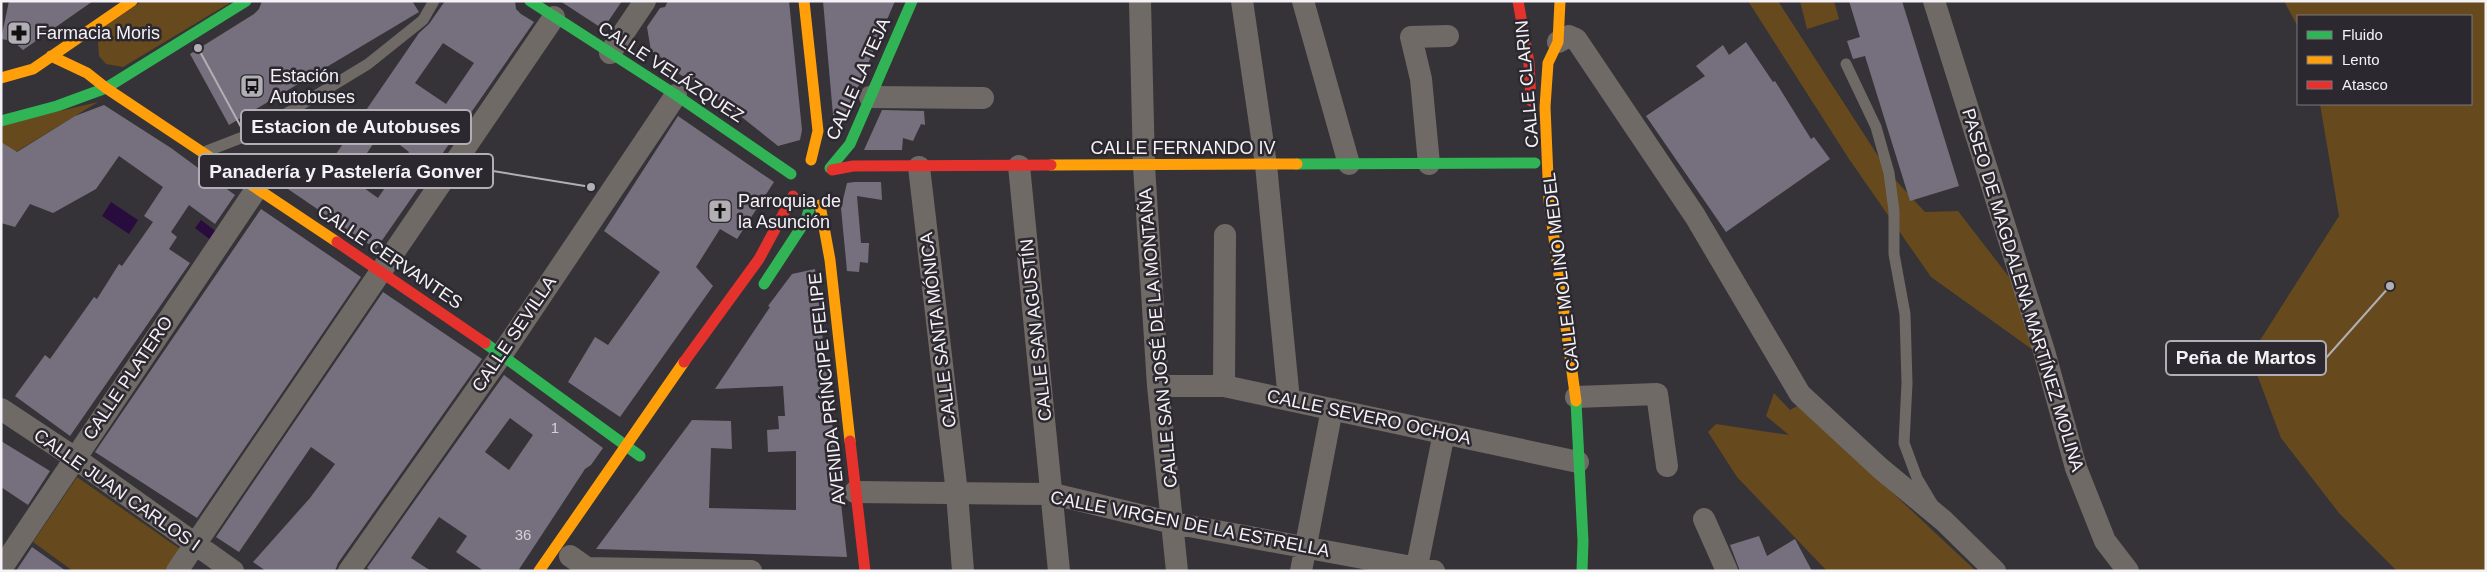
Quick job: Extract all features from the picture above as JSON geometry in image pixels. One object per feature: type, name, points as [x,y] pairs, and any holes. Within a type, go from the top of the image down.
[{"type":"street","points":[[1,70],[6,78],[33,69],[132,1]]},
{"type":"street","points":[[1,121],[57,106],[106,88],[122,76],[246,1]]},
{"type":"street","name":"CALLE VELÁZQUEZ","points":[[530,1],[676,95],[791,174]]},
{"type":"street","points":[[610,53],[645,1]]},
{"type":"street","points":[[804,1],[818,131],[811,160]]},
{"type":"street","name":"CALLE LA TEJA","points":[[831,169],[850,144],[912,1]]},
{"type":"street","name":"CALLE SAN JOSÉ DE LA MONTAÑA","points":[[1140,1],[1144,166],[1158,386],[1177,571]]},
{"type":"street","points":[[1242,1],[1266,165],[1289,400]]},
{"type":"street","points":[[1303,1],[1349,164]]},
{"type":"street","points":[[1558,42],[1560,1]]},
{"type":"street","name":"PASEO DE MAGDALENA MARTÍNEZ MOLINA","points":[[1934,1],[2044,352],[2076,468],[2104,541],[2128,571]]},
{"type":"street","name":"CALLE CLARIN","points":[[1514,4],[1529,63],[1532,116]]},
{"type":"street","points":[[177,571],[554,17]]},
{"type":"street","points":[[90,31],[90,45]]},
{"type":"street","points":[[1429,164],[1421,79],[1401,37],[1448,36]]},
{"type":"street","points":[[1558,42],[1569,36],[1576,39],[1695,216],[1800,394],[1880,468],[1944,521],[1995,571]]},
{"type":"street","name":"CALLE MOLINO MEDEL","points":[[1558,42],[1548,63],[1545,83],[1549,201],[1576,397],[1583,541],[1582,571]]},
{"type":"street","name":"CALLE CERVANTES","points":[[51,56],[87,73],[106,88],[205,152],[381,271],[502,354],[641,456]]},
{"type":"street","points":[[109,71],[122,76]]},
{"type":"street","name":"CALLE SEVILLA","points":[[349,571],[502,354],[676,95]]},
{"type":"street","points":[[870,97],[982,98]]},
{"type":"street","points":[[815,206],[798,202],[790,189],[791,174],[799,164],[811,160],[821,161],[831,169],[836,184]]},
{"type":"street","name":"CALLE FERNANDO IV","points":[[831,169],[853,166],[1349,164],[1429,164],[1535,168],[1541,197],[1549,201]]},
{"type":"street","name":"CALLE SANTA MÓNICA","points":[[919,166],[957,493],[963,571]]},
{"type":"street","name":"CALLE SAN AGUSTÍN","points":[[1019,166],[1053,494],[1059,571]]},
{"type":"street","name":"CALLE PLATERO","points":[[1,570],[257,188]]},
{"type":"street","points":[[539,571],[625,445],[760,259],[793,196]]},
{"type":"street","points":[[754,297],[788,250],[815,206],[831,197]]},
{"type":"street","name":"AVENIDA PRÍNCIPE FELIPE","points":[[815,206],[830,260],[855,492],[866,571]]},
{"type":"street","points":[[1224,386],[1225,235]]},
{"type":"street","points":[[788,250],[801,248]]},
{"type":"street","points":[[817,251],[830,260]]},
{"type":"street","name":"CALLE SEVERO OCHOA","points":[[1158,386],[1224,386],[1578,462]]},
{"type":"street","points":[[1576,397],[1657,394],[1667,466]]},
{"type":"street","points":[[1301,571],[1332,409]]},
{"type":"street","name":"CALLE JUAN CARLOS I","points":[[1,410],[75,458],[233,571]]},
{"type":"street","points":[[1422,570],[1444,433]]},
{"type":"street","name":"CALLE VIRGEN DE LA ESTRELLA","points":[[855,492],[1053,494],[1173,522],[1422,570]]},
{"type":"street","points":[[1704,519],[1727,571]]},
{"type":"street","points":[[570,556],[587,568],[752,571]]},
{"type":"lane","points":[[205,152],[256,132],[368,64],[422,20],[434,1]]},
{"type":"lane","points":[[1846,64],[1876,128],[1889,173],[1894,211],[1894,254],[1904,314],[1907,383],[1904,443],[1917,478],[1944,521]]},
{"type":"shaded area","points":[[142,1],[233,1],[123,67],[106,64],[99,56],[98,42],[104,27]]},
{"type":"shaded area","points":[[1748,1],[1778,1],[1889,173],[1925,212],[1958,211],[2009,277],[2040,355],[1931,277],[1849,159]]},
{"type":"shaded area","points":[[1800,1],[1834,1],[1839,19],[1807,29]]},
{"type":"shaded area","points":[[2284,1],[2486,1],[2486,571],[2397,571],[2339,513],[2281,438],[2250,356],[2339,216],[2320,105],[2472,105],[2472,15],[2297,15],[2297,25]]},
{"type":"shaded area","points":[[98,102],[1,161],[1,125]]},
{"type":"shaded area","points":[[111,202],[138,220],[129,234],[102,216]]},
{"type":"shaded area","points":[[201,220],[218,233],[212,241],[195,228]]},
{"type":"shaded area","points":[[1774,393],[1790,410],[1799,405],[1976,571],[1827,571],[1737,477],[1708,432],[1716,424],[1789,435],[1766,416]]},
{"type":"shaded area","points":[[77,477],[180,549],[165,571],[73,571],[33,542]]},
{"type":"building","points":[[9,1],[93,1],[23,50],[13,41],[1,39]]},
{"type":"building","name":"Estación Autobuses","points":[[262,1],[412,1],[419,12],[229,125],[190,54],[254,14],[259,9]]},
{"type":"building","points":[[445,1],[515,1],[516,9],[534,22],[376,249],[285,187],[305,158],[325,170],[419,33],[429,24]],"holes":[[[443,43],[474,63],[446,104],[415,83]],[[382,131],[409,152],[378,198],[350,178]]]},
{"type":"building","points":[[560,1],[622,1],[603,29]]},
{"type":"building","points":[[668,1],[789,1],[802,130],[800,140],[778,146],[729,107],[663,63],[662,58],[651,51],[647,27],[660,8],[665,7]]},
{"type":"building","points":[[823,1],[895,1],[846,115],[833,115]]},
{"type":"building","points":[[1849,1],[1902,1],[1959,186],[1910,201],[1865,56],[1853,59],[1847,41],[1860,37]]},
{"type":"building","points":[[1746,42],[1773,82],[1775,81],[1811,139],[1814,137],[1830,159],[1726,232],[1646,116],[1705,76],[1696,66],[1723,45],[1729,55]]},
{"type":"building","points":[[104,105],[171,148],[235,195],[215,224],[189,205],[171,232],[177,237],[169,249],[190,263],[70,436],[15,396],[45,355],[50,359],[94,297],[97,299],[119,264],[122,266],[153,222],[144,216],[163,187],[119,156],[96,189],[53,213],[30,204],[15,227],[1,223],[1,142],[17,152],[75,116]]},
{"type":"building","points":[[882,110],[924,111],[925,125],[921,124],[913,141],[903,138],[902,150],[864,150]]},
{"type":"building","points":[[678,116],[774,182],[737,239],[720,229],[696,267],[713,286],[620,417],[568,382],[595,337],[608,345],[660,272],[604,231]]},
{"type":"building","points":[[881,182],[882,200],[857,196],[861,243],[869,243],[868,263],[860,262],[859,272],[847,271],[841,208],[847,183]]},
{"type":"building","points":[[261,209],[361,277],[197,518],[95,452]]},
{"type":"building","points":[[815,269],[847,557],[596,549],[692,420],[731,421],[732,449],[711,448],[709,508],[796,510],[796,451],[768,452],[767,430],[779,429],[778,416],[785,416],[783,386],[715,389],[770,307],[768,306],[792,274]]},
{"type":"building","points":[[383,292],[482,359],[338,563],[335,571],[266,571],[253,562],[310,498],[335,464],[311,447],[239,552],[216,537]]},
{"type":"building","points":[[504,375],[603,448],[591,465],[585,469],[518,571],[484,571],[456,552],[467,536],[439,517],[411,558],[431,571],[372,571],[367,568]],"holes":[[[510,418],[533,435],[509,470],[485,452]]]},
{"type":"building","points":[[1,441],[50,471],[28,505],[1,487]]},
{"type":"building","points":[[1759,536],[1767,556],[1795,539],[1812,571],[1740,571],[1730,545]]},
{"type":"building","points":[[32,547],[66,571],[16,571]]},
{"type":"traffic: fast","points":[[1,121],[57,106],[106,88],[246,1]]},
{"type":"traffic: fast","points":[[530,1],[676,95],[791,174]]},
{"type":"traffic: fast","points":[[830,168],[850,144],[912,1]]},
{"type":"traffic: fast","points":[[1297,164],[1535,163]]},
{"type":"traffic: fast","points":[[764,284],[806,220],[810,206]]},
{"type":"traffic: fast","points":[[485,343],[640,456]]},
{"type":"traffic: fast","points":[[1576,401],[1583,541],[1582,571]]},
{"type":"traffic: slow","points":[[1,78],[33,69],[132,1]]},
{"type":"traffic: slow","points":[[804,1],[818,131],[811,160]]},
{"type":"traffic: slow","points":[[1560,1],[1558,42],[1548,63],[1545,107],[1549,201],[1576,401]]},
{"type":"traffic: slow","points":[[51,56],[87,73],[106,88],[337,242]]},
{"type":"traffic: slow","points":[[1051,165],[1297,164]]},
{"type":"traffic: slow","points":[[820,205],[830,260],[850,441]]},
{"type":"traffic: slow","points":[[539,571],[684,362]]},
{"type":"traffic: jam","points":[[1518,1],[1529,63],[1531,101]]},
{"type":"traffic: jam","points":[[832,170],[853,166],[1051,165]]},
{"type":"traffic: jam","points":[[684,362],[759,259],[793,196]]},
{"type":"traffic: jam","points":[[337,242],[485,343]]},
{"type":"traffic: jam","points":[[850,441],[865,571]]},
{"type":"place","name":"Farmacia Moris","points":[[19,33]]},
{"type":"place","name":"Estacion de Autobuses","points":[[198,48]]},
{"type":"place","name":"Estación Autobuses","points":[[252,86]]},
{"type":"place","name":"Panadería y Pastelería Gonver","points":[[591,187]]},
{"type":"place","name":"Parroquia de la Asunción","points":[[720,211]]},
{"type":"place","name":"Peña de Martos","points":[[2390,286]]}]
